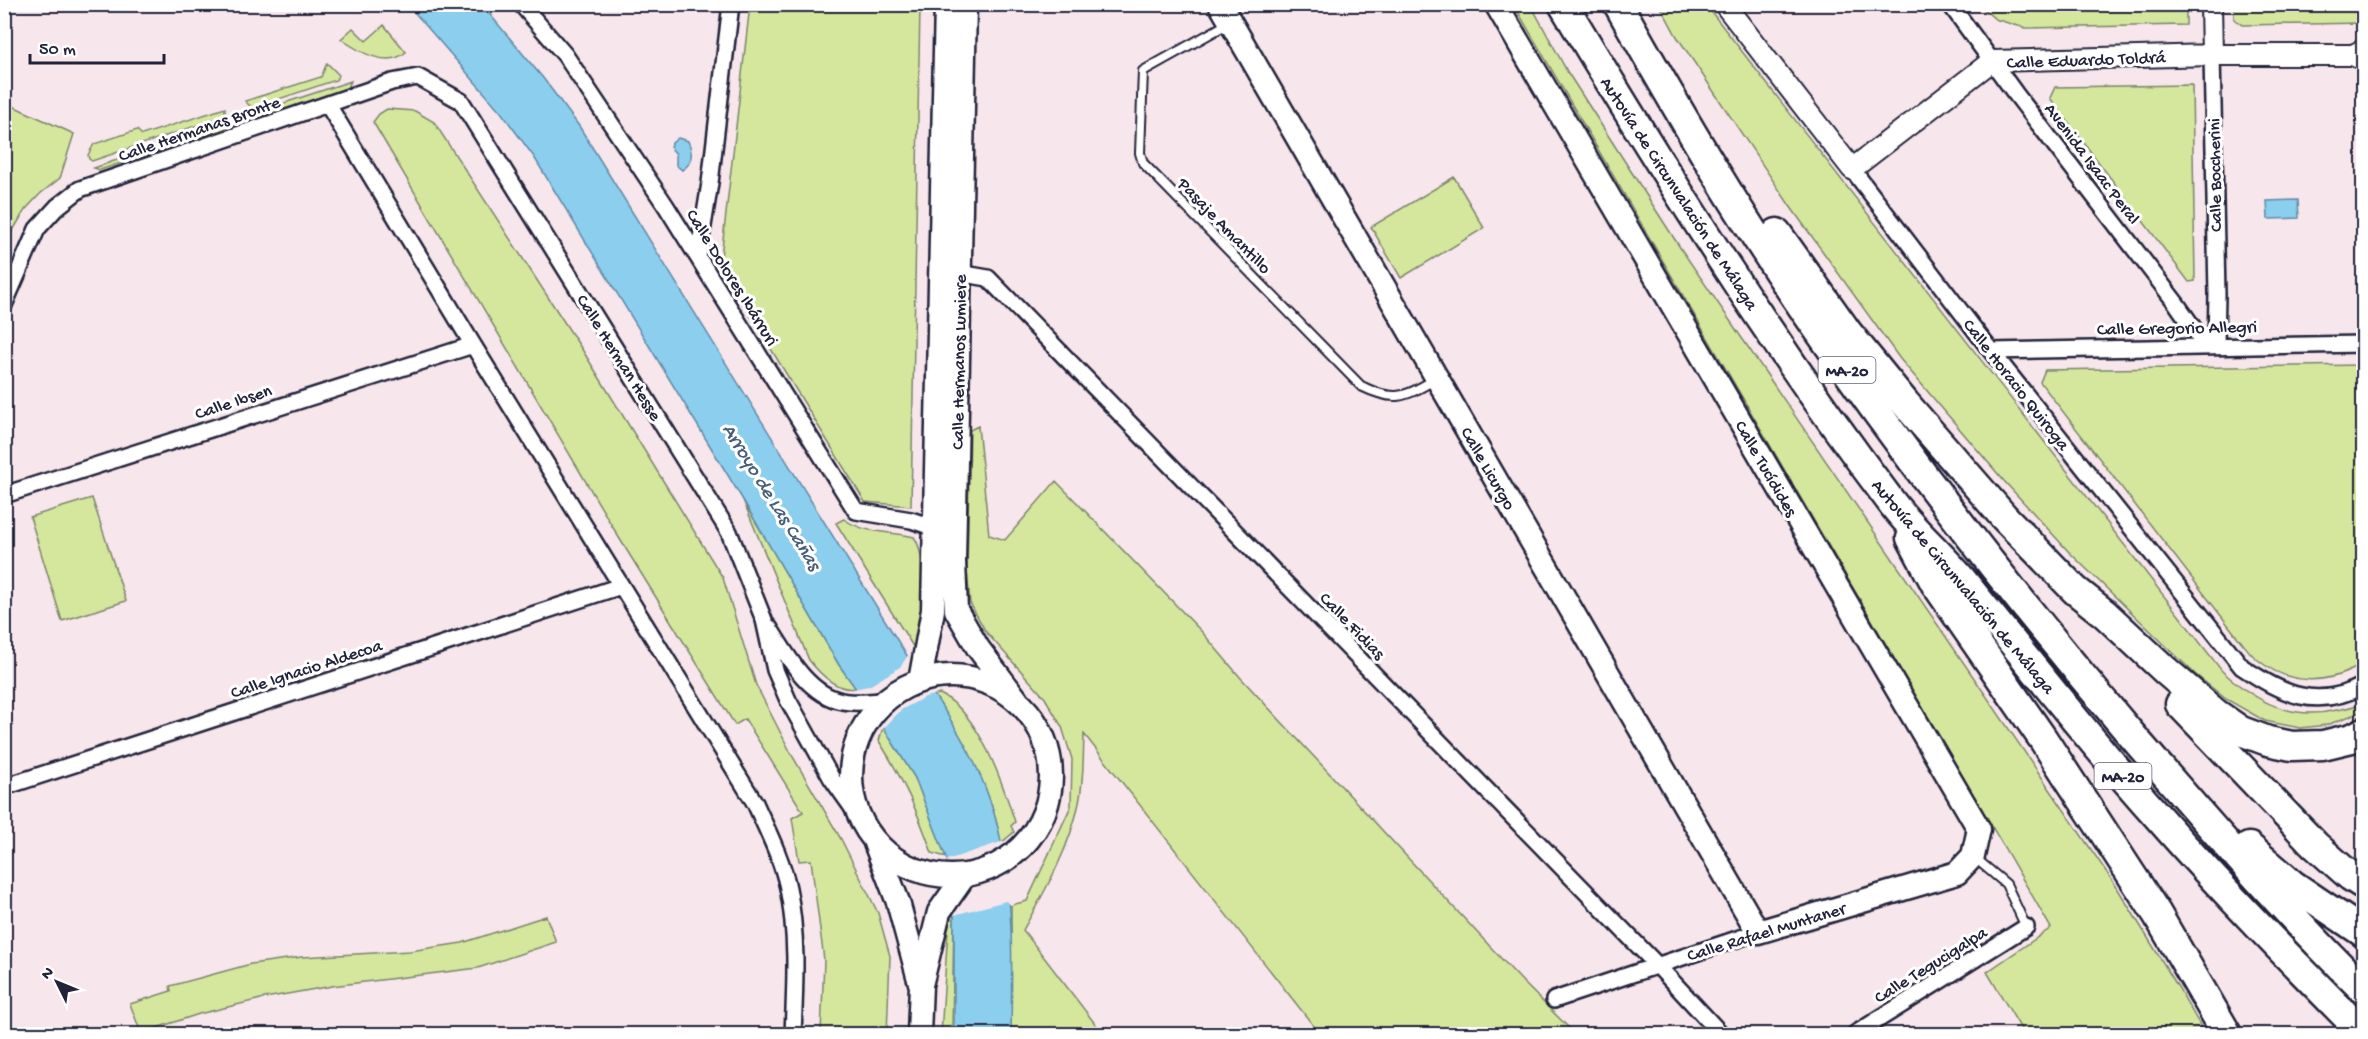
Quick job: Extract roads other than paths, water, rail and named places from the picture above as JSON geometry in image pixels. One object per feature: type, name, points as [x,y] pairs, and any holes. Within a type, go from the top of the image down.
[{"type":"highway","name":"Autovía de Circunvalación de Málaga","points":[[1563,4],[1642,136],[1741,291],[1895,507],[1954,569],[2068,712],[2158,817],[2249,918],[2364,1034]]},
{"type":"highway","name":"Autovía de Circunvalación de Málaga","points":[[1618,4],[1714,170],[1809,317],[1915,465],[2059,648],[2233,853],[2364,990]]},
{"type":"highway","points":[[1652,66],[1730,162],[1782,242],[1855,342],[2004,517],[2074,590],[2097,620],[2315,844],[2350,876],[2364,885]]},
{"type":"highway","points":[[1895,507],[1935,583],[2043,739],[2157,914],[2227,1035]]},
{"type":"highway","points":[[2074,590],[2105,614],[2215,713],[2241,730],[2268,741],[2292,746],[2323,745],[2352,738],[2364,732]]},
{"type":"highway","points":[[2192,805],[2235,835],[2293,885],[2364,933]]},
{"type":"main road","name":"Calle Hermanos Lumiere","points":[[946,4],[956,610],[978,648],[1017,700]]},
{"type":"main road","name":"Calle Hermanos Lumiere","points":[[925,675],[933,610],[935,528],[965,4]]},
{"type":"main road","name":"Calle Tucídides","points":[[1496,4],[1979,830],[1973,856]]},
{"type":"main road","name":"Calle Licurgo","points":[[1225,13],[1758,933]]},
{"type":"main road","points":[[925,675],[970,677],[992,684],[1017,700],[1031,716],[1044,738],[1050,781],[1042,820],[1022,849],[986,869],[955,881],[913,869],[892,857],[870,833],[855,802],[850,775],[854,746],[871,706],[925,675]]},
{"type":"main road","name":"Calle Herman Hesse","points":[[870,833],[898,902],[921,985]]},
{"type":"main road","name":"Calle Rafael Muntaner","points":[[1758,933],[1957,873],[1973,856]]},
{"type":"main road","name":"Calle Herman Hesse","points":[[919,1035],[921,985],[939,912],[955,881]]},
{"type":"street","name":"Calle Dolores Ibárruri","points":[[521,4],[565,55],[698,257],[856,511],[911,520],[935,528]]},
{"type":"street","points":[[698,257],[711,183],[731,4]]},
{"type":"street","name":"Calle Horacio Quiroga","points":[[1724,4],[1990,351],[2242,667],[2269,685],[2297,695],[2326,700],[2357,689]]},
{"type":"street","name":"Avenida Isaac Peral","points":[[1950,4],[2211,346]]},
{"type":"street","name":"Calle Boccherini","points":[[2211,4],[2217,294],[2211,346]]},
{"type":"street","name":"Calle Eduardo Toldrá","points":[[1852,169],[1992,62],[2212,55],[2361,55]]},
{"type":"street","name":"Calle Hermanas Bronte","points":[[4,305],[37,229],[57,207],[80,189],[392,82],[418,77],[461,101]]},
{"type":"street","name":"Calle Herman Hesse","points":[[461,101],[729,532],[764,620],[775,670],[788,700],[832,779],[870,833]]},
{"type":"street","points":[[328,105],[472,345],[755,802],[788,886],[796,968],[793,1035]]},
{"type":"street","name":"Calle Fidias","points":[[950,272],[988,278],[1657,965],[1721,1035]]},
{"type":"street","name":"Calle Gregorio Allegri","points":[[1990,351],[2364,344]]},
{"type":"street","name":"Calle Ibsen","points":[[4,495],[472,345]]},
{"type":"street","name":"Calle Ignacio Aldecoa","points":[[4,787],[621,586]]},
{"type":"street","name":"Calle Herman Hesse","points":[[764,620],[787,655],[818,692],[841,701],[871,706]]},
{"type":"street","name":"Calle Tegucigalpa","points":[[1855,1035],[2026,927]]},
{"type":"street","name":"Calle Rafael Muntaner","points":[[1554,1000],[1758,933]]},
{"type":"lane","name":"Pasaje Amantillo","points":[[1225,13],[1143,71],[1140,153],[1143,163],[1361,386],[1381,396],[1400,397],[1437,378]]},
{"type":"lane","points":[[1973,856],[2006,884],[2026,927]]},
{"type":"water","name":"Arroyo de Las Cañas","points":[[408,5],[482,5],[543,78],[579,126],[904,651],[957,730],[987,791],[1004,859],[1011,928],[1011,1034],[954,1034],[954,915],[947,860],[915,778],[883,727],[839,665],[743,500],[534,157],[501,112]]},
{"type":"water","points":[[678,138],[688,141],[691,149],[690,161],[682,170],[676,165],[676,154],[671,148],[672,143]]},
{"type":"water","points":[[2298,200],[2299,218],[2268,219],[2267,201]]}]
